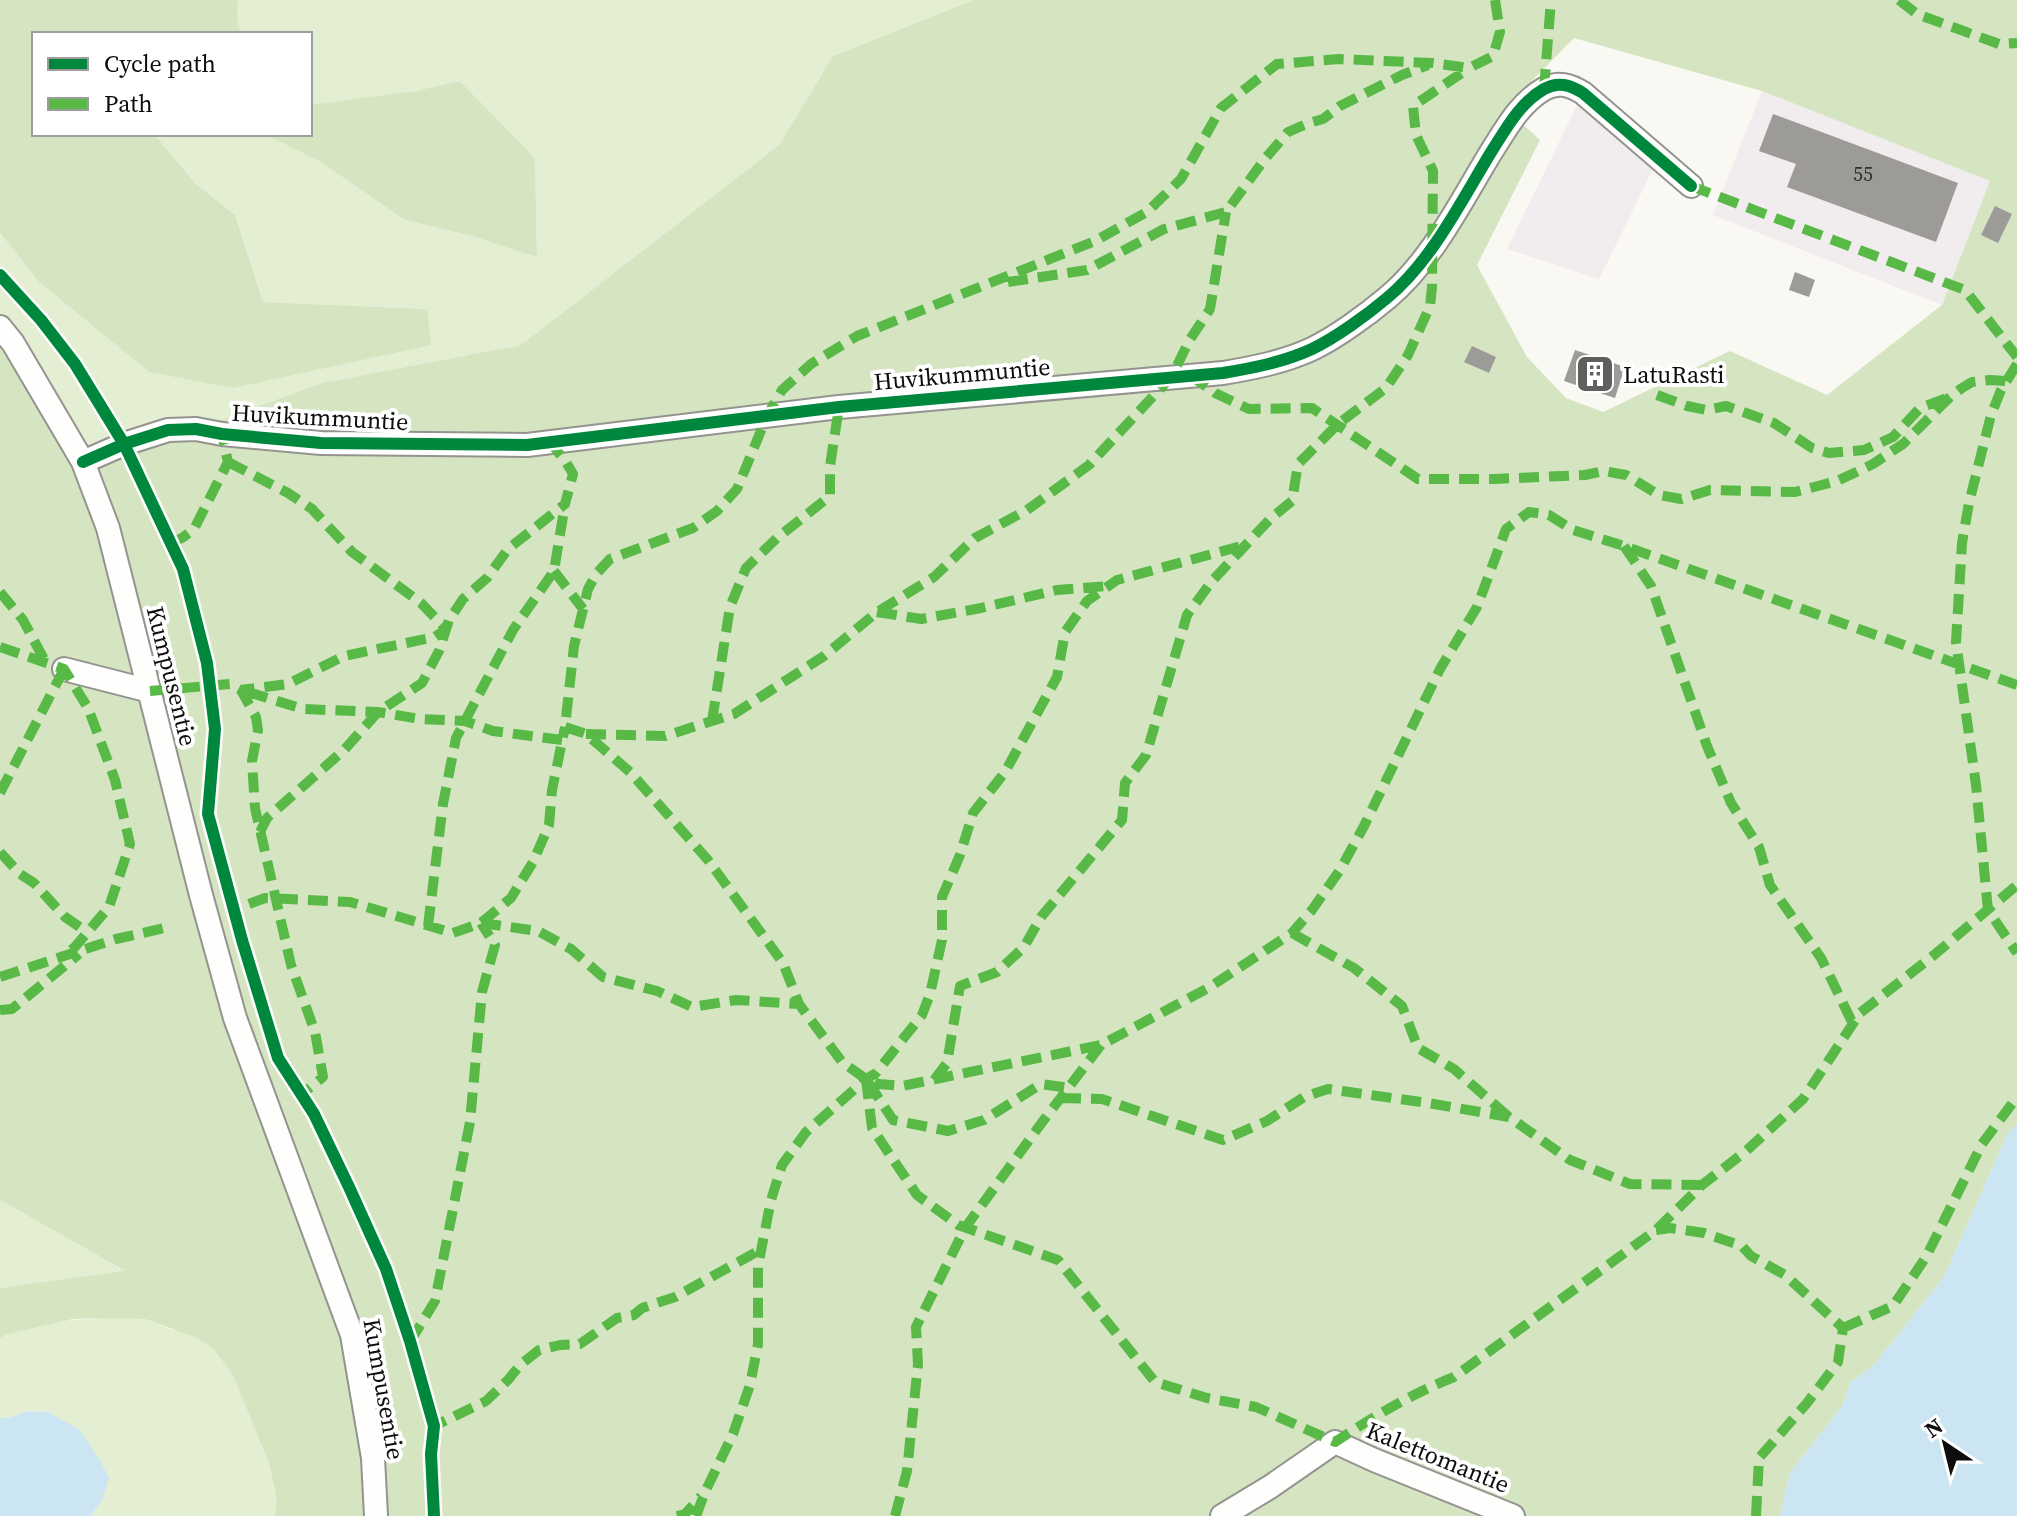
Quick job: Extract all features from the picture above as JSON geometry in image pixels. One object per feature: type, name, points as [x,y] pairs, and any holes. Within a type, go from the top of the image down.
[{"type":"street","name":"Huvikummuntie","points":[[83,462],[124,444],[168,430],[196,429],[321,443],[527,445],[839,407],[1223,373],[1265,366],[1312,349],[1387,298],[1410,276],[1516,114],[1544,89],[1557,84],[1573,86],[1583,93],[1691,186]]},
{"type":"street","name":"Kumpusentie","points":[[0,327],[13,343],[83,462],[108,528],[235,1018],[352,1335],[373,1458],[376,1516]]},
{"type":"street","points":[[64,669],[150,691]]},
{"type":"street","name":"Kalettomantie","points":[[1222,1516],[1335,1442],[1513,1516]]},
{"type":"shaded area","points":[[1762,91],[1991,181],[1942,305],[1713,215]]},
{"type":"shaded area","points":[[1583,93],[1658,159],[1599,279],[1507,249]]},
{"type":"green space","points":[[0,0],[238,0],[241,32],[32,32],[32,136],[156,136],[196,184],[235,215],[263,302],[427,309],[431,345],[233,388],[149,372],[39,282],[0,233]]},
{"type":"green space","points":[[238,0],[973,0],[833,56],[779,145],[521,345],[322,383],[196,429],[83,462],[0,327],[0,233],[39,282],[149,372],[427,309],[263,302],[235,215],[196,184],[156,136],[268,136],[319,161],[405,220],[537,256],[535,158],[460,81],[312,106],[312,32],[241,32]]},
{"type":"green space","points":[[973,0],[2017,0],[2017,1125],[2008,1133],[1944,1277],[1874,1365],[1850,1383],[1843,1405],[1790,1473],[1780,1516],[275,1516],[277,1502],[269,1463],[233,1375],[213,1348],[197,1338],[145,1319],[73,1319],[0,1338],[0,1288],[125,1271],[0,1200],[0,327],[83,462],[196,429],[322,383],[521,345],[779,145],[833,56]],"holes":[[[1574,38],[1762,91],[1990,181],[1942,305],[1827,395],[1730,351],[1603,412],[1566,398],[1527,357],[1477,265],[1540,140],[1505,108]]]},
{"type":"green space","points":[[460,81],[535,158],[537,257],[476,237],[405,220],[319,161],[268,136],[312,136],[312,105],[415,91]]},
{"type":"green space","points":[[0,1200],[126,1272],[0,1288]]},
{"type":"green space","points":[[107,1317],[145,1319],[172,1330],[202,1329],[331,1516],[91,1516],[102,1500],[89,1446],[80,1430],[47,1412],[28,1411],[0,1418],[0,1334],[53,1322]]},
{"type":"water","points":[[2017,1125],[2017,1516],[1780,1516],[1790,1473],[1843,1405],[1850,1383],[1874,1365],[1944,1277],[2008,1133]]},
{"type":"water","points":[[28,1411],[48,1412],[80,1430],[101,1462],[109,1478],[102,1500],[91,1516],[0,1516],[0,1418]]},
{"type":"building","points":[[1773,114],[1958,183],[1936,242],[1787,187],[1796,164],[1759,151]]},
{"type":"building","points":[[1995,206],[2012,214],[1998,243],[1981,235]]},
{"type":"building","points":[[1795,272],[1815,280],[1809,297],[1789,290]]},
{"type":"building","points":[[1472,346],[1496,357],[1489,373],[1464,362]]},
{"type":"building","name":"LatuRasti","points":[[1575,350],[1625,367],[1615,398],[1564,381]]},
{"type":"marked path","points":[[1495,0],[1500,32],[1493,56],[1469,68],[1433,63],[1339,59],[1277,64],[1221,108],[1181,179],[1147,212],[1095,241],[857,336],[811,364],[782,390],[767,416],[737,489],[717,511],[693,528],[610,559],[597,573],[588,589],[574,646],[565,727],[586,734],[630,772],[708,860],[783,963],[799,1004],[842,1062],[866,1079],[879,1084],[902,1086],[1101,1045],[1210,987],[1292,933],[1340,870],[1364,826],[1440,669],[1477,607],[1506,529],[1529,512],[1549,515],[1573,530],[2017,685]]},
{"type":"marked path","points":[[1544,89],[1551,0]]},
{"type":"marked path","points":[[1899,0],[1917,14],[1999,44],[2017,43]]},
{"type":"marked path","points":[[1008,282],[1087,270],[1164,229],[1226,212],[1288,132],[1323,119],[1340,106],[1428,65]]},
{"type":"marked path","points":[[934,1080],[947,1063],[960,986],[997,972],[1024,947],[1041,917],[1122,820],[1125,783],[1146,755],[1187,615],[1212,581],[1270,519],[1292,501],[1298,464],[1338,424],[1386,388],[1408,355],[1430,306],[1432,287],[1433,171],[1416,135],[1413,106],[1469,68]]},
{"type":"marked path","points":[[1691,186],[1965,290],[2017,357]]},
{"type":"marked path","points":[[586,734],[665,736],[734,714],[824,656],[877,612],[934,577],[975,538],[1027,510],[1089,465],[1172,376],[1189,341],[1210,309],[1226,212]]},
{"type":"marked path","points":[[2017,364],[2001,390],[1991,415],[1969,503],[1962,543],[1956,642],[1976,785],[1988,910],[2017,953]]},
{"type":"marked path","points":[[1190,375],[1215,393],[1249,409],[1312,408],[1418,479],[1494,479],[1585,475],[1604,471],[1626,475],[1659,495],[1681,499],[1710,490],[1795,492],[1837,481],[1873,464],[1903,444],[1950,397],[1972,382],[2006,381]]},
{"type":"marked path","points":[[1657,395],[1706,410],[1726,406],[1774,423],[1812,448],[1829,453],[1864,450],[1893,437],[1920,408],[1947,398]]},
{"type":"marked path","points":[[712,721],[730,607],[746,568],[777,538],[830,496],[830,466],[839,407]]},
{"type":"marked path","points":[[171,543],[194,529],[228,462],[222,434]]},
{"type":"marked path","points":[[260,832],[267,818],[344,750],[378,712],[422,683],[439,651],[449,620],[463,599],[487,578],[508,549],[565,504],[573,474],[550,442]]},
{"type":"marked path","points":[[228,462],[312,509],[352,552],[421,603],[446,629],[435,637],[344,656],[288,684],[241,690]]},
{"type":"marked path","points":[[428,926],[443,804],[456,738],[513,630],[554,571],[565,504]]},
{"type":"marked path","points":[[696,1516],[733,1434],[750,1385],[758,1344],[758,1266],[771,1200],[782,1165],[806,1132],[876,1073],[922,1015],[942,940],[942,897],[973,813],[1005,772],[1057,677],[1065,632],[1087,601],[1117,580],[1245,545]]},
{"type":"marked path","points":[[1624,546],[1651,586],[1707,746],[1731,803],[1759,847],[1770,885],[1821,958],[1853,1024]]},
{"type":"marked path","points":[[554,571],[583,609]]},
{"type":"marked path","points":[[877,612],[921,619],[1057,590],[1108,586]]},
{"type":"marked path","points":[[0,592],[23,620],[46,663]]},
{"type":"marked path","points":[[0,647],[64,669],[88,708],[115,780],[130,844],[109,907],[74,948],[62,956]]},
{"type":"marked path","points":[[0,793],[64,669]]},
{"type":"marked path","points":[[150,691],[230,684],[241,690],[256,717],[258,730],[252,761],[255,808],[291,965],[315,1032],[323,1077],[301,1095]]},
{"type":"marked path","points":[[248,692],[303,709],[378,712],[420,719],[465,721],[493,731],[562,740]]},
{"type":"marked path","points":[[249,904],[265,898],[350,902],[453,933],[481,923],[511,898],[533,862],[549,825],[552,790],[565,727]]},
{"type":"marked path","points":[[0,852],[65,917],[87,932]]},
{"type":"marked path","points":[[866,1079],[872,1128],[917,1195],[958,1225],[1058,1260],[1155,1382],[1207,1398],[1256,1407],[1335,1442],[1393,1406],[1454,1377],[1656,1230],[1702,1185],[1746,1151],[1803,1099],[1860,1013],[2017,885]]},
{"type":"marked path","points":[[481,923],[538,931],[571,949],[603,977],[657,991],[692,1007],[736,1000],[799,1004]]},
{"type":"marked path","points":[[410,1342],[435,1301],[470,1122],[482,992],[495,945],[481,923]]},
{"type":"marked path","points":[[0,977],[116,939],[169,927]]},
{"type":"marked path","points":[[1292,933],[1354,968],[1402,1006],[1418,1048],[1454,1069],[1509,1117]]},
{"type":"marked path","points":[[0,1010],[12,1009],[79,954]]},
{"type":"marked path","points":[[895,1516],[907,1471],[918,1364],[916,1327],[965,1228],[1101,1045]]},
{"type":"marked path","points":[[868,1082],[893,1120],[948,1131],[984,1120],[1041,1084],[1069,1088]]},
{"type":"marked path","points":[[1061,1098],[1102,1099],[1223,1140],[1267,1121],[1304,1097],[1328,1089],[1509,1117],[1570,1160],[1630,1184],[1702,1185]]},
{"type":"marked path","points":[[1843,1328],[1893,1306],[1926,1257],[1982,1144],[2017,1097]]},
{"type":"marked path","points":[[1656,1230],[1670,1228],[1704,1233],[1742,1246],[1751,1256],[1785,1275],[1843,1328]]},
{"type":"marked path","points":[[432,1419],[434,1426],[486,1401],[539,1350],[580,1344],[617,1318],[634,1315],[642,1308],[675,1297],[762,1249]]},
{"type":"marked path","points":[[1756,1516],[1759,1458],[1838,1362],[1843,1328]]},
{"type":"marked path","points":[[677,1516],[685,1514],[701,1496]]},
{"type":"cycle path","points":[[83,462],[124,444],[168,430],[196,429],[321,443],[527,445],[839,407],[1223,373],[1268,364],[1301,354],[1331,339],[1370,312],[1403,283],[1446,228],[1515,116],[1535,95],[1554,85],[1569,86],[1583,93],[1691,186]]},
{"type":"cycle path","points":[[0,275],[75,364],[124,444],[183,569],[207,663],[215,729],[208,814],[278,1058],[314,1114],[349,1187],[386,1269],[410,1341],[434,1426],[431,1454],[434,1516]]},
{"type":"place","name":"LatuRasti","points":[[1595,374]]}]
